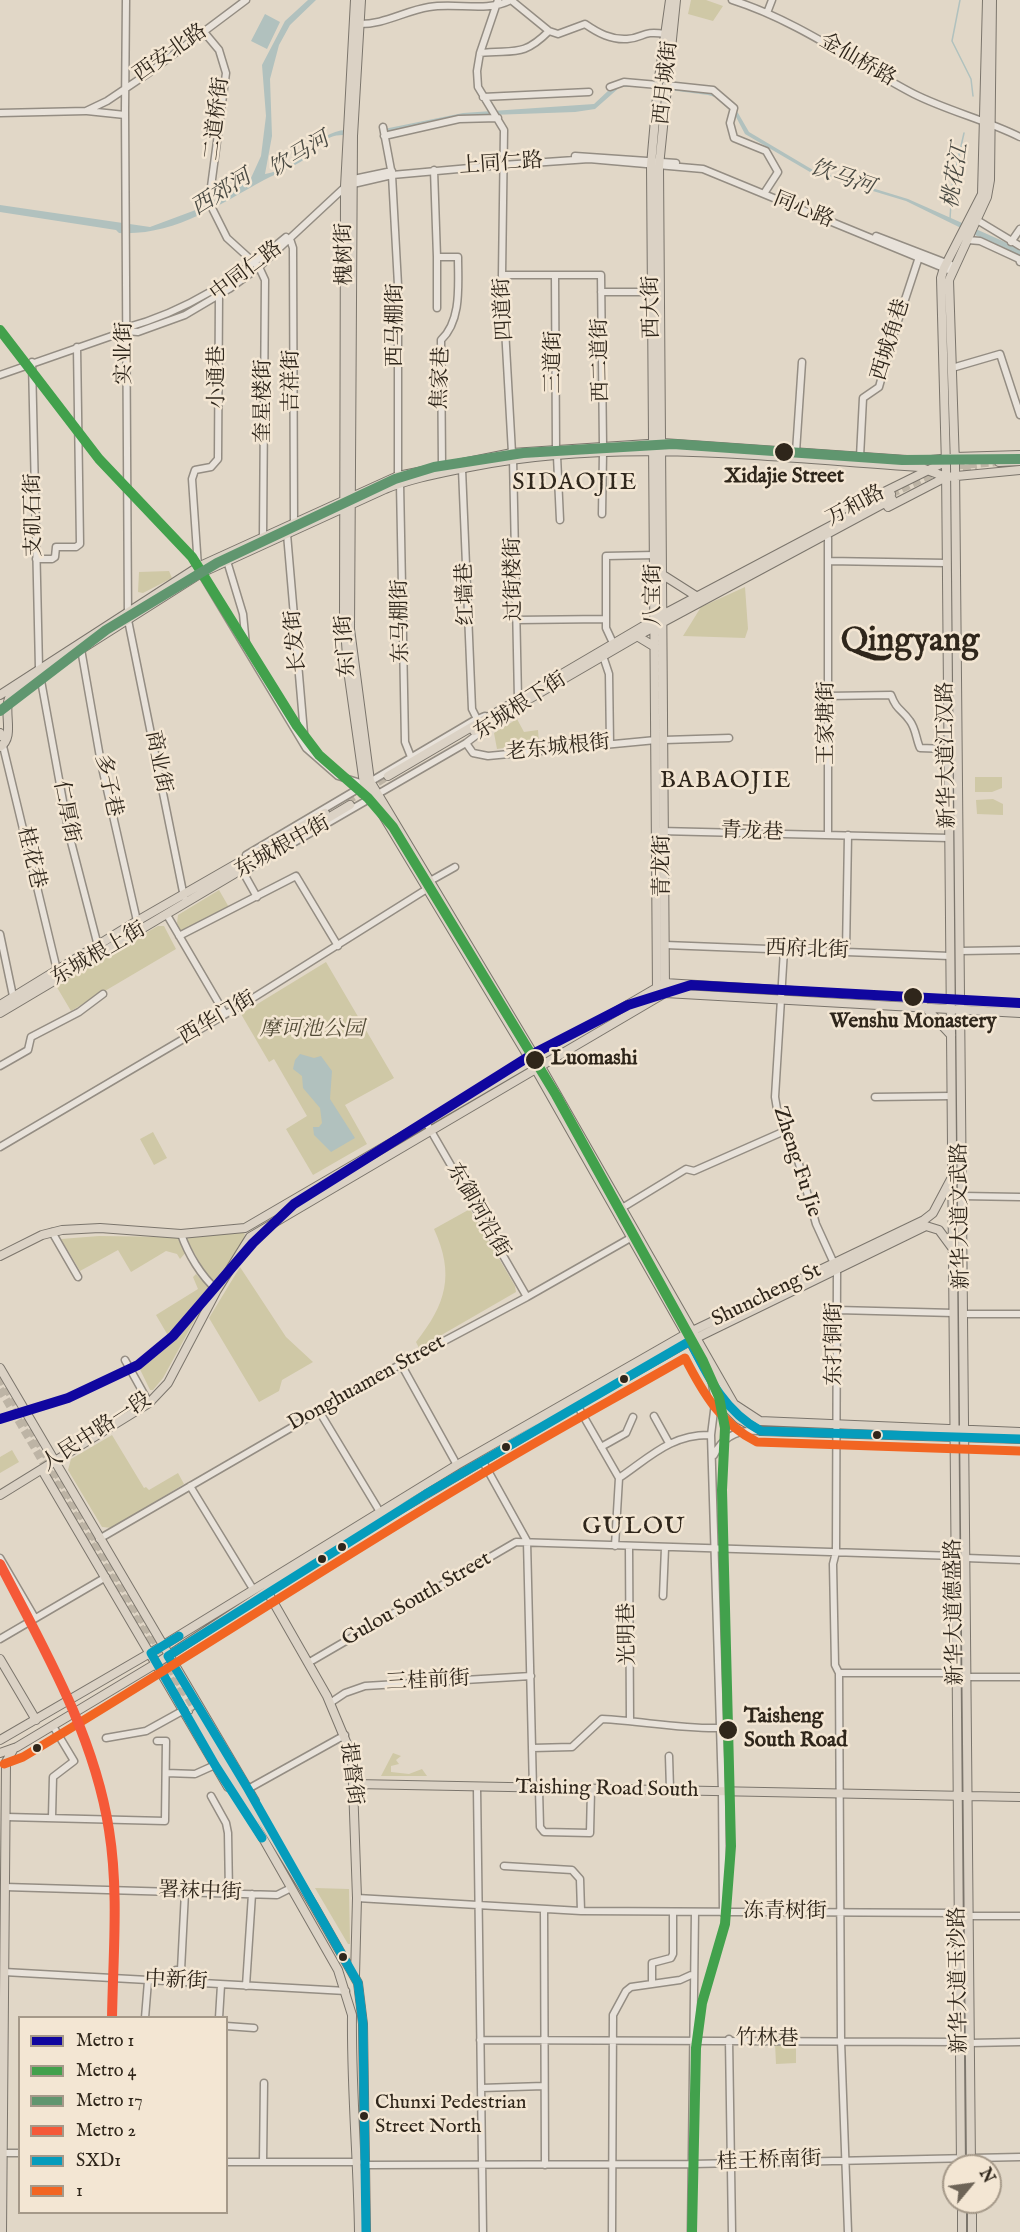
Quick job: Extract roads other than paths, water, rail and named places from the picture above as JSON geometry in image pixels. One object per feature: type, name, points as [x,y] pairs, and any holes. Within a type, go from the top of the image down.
[{"type":"main road","name":"槐树街","points":[[355,0],[357,24]]},
{"type":"main road","name":"槐树街","points":[[349,502],[349,183],[357,24],[361,0]]},
{"type":"main road","name":"西月城街","points":[[655,163],[665,34],[670,0]]},
{"type":"main road","name":"西月城街","points":[[662,85],[676,0]]},
{"type":"main road","points":[[949,267],[987,197],[990,180],[987,122],[987,0]]},
{"type":"main road","points":[[987,122],[992,0]]},
{"type":"main road","name":"西大街","points":[[655,163],[652,292],[658,446]]},
{"type":"main road","name":"西大街","points":[[655,163],[658,446]]},
{"type":"main road","name":"新华大道江汉路","points":[[949,267],[955,461],[960,1006]]},
{"type":"main road","name":"新华大道江汉路","points":[[949,267],[941,278],[946,462],[951,1005]]},
{"type":"main road","points":[[658,446],[927,470],[946,477]]},
{"type":"main road","points":[[200,570],[227,561],[287,534],[399,479],[442,466],[513,455],[658,446],[796,452],[921,461],[999,463],[1020,461]]},
{"type":"main road","name":"八宝街","points":[[658,446],[655,647],[660,740]]},
{"type":"main road","name":"八宝街","points":[[658,446],[664,617],[660,740]]},
{"type":"main road","points":[[399,479],[462,469],[513,455]]},
{"type":"main road","points":[[999,463],[1020,455]]},
{"type":"main road","name":"万和路","points":[[771,560],[793,540],[946,462]]},
{"type":"main road","points":[[999,463],[1020,468]]},
{"type":"main road","name":"万和路","points":[[656,622],[696,596],[771,560],[828,538],[946,477],[999,463]]},
{"type":"main road","name":"万和路","points":[[664,617],[892,496]]},
{"type":"main road","points":[[0,695],[200,570],[263,537],[349,502]]},
{"type":"main road","name":"东门街","points":[[349,502],[350,629],[367,782]]},
{"type":"main road","points":[[663,575],[696,596]]},
{"type":"main road","points":[[2,746],[6,738],[7,698],[40,671],[81,650],[128,616]]},
{"type":"main road","name":"东城根下街","points":[[496,716],[603,656],[656,622]]},
{"type":"main road","name":"东城根下街","points":[[496,716],[518,699],[613,643],[656,622]]},
{"type":"main road","points":[[637,636],[655,647]]},
{"type":"main road","points":[[390,778],[496,716]]},
{"type":"main road","name":"青龙街","points":[[660,740],[660,831],[665,945],[665,983],[660,992]]},
{"type":"main road","points":[[367,782],[622,1208],[634,1235]]},
{"type":"main road","points":[[237,871],[349,803]]},
{"type":"main road","points":[[660,831],[660,992],[781,994],[951,1005],[1020,1013]]},
{"type":"main road","name":"东城根中街","points":[[185,899],[237,871]]},
{"type":"main road","name":"东城根上街","points":[[0,1014],[167,915],[185,899]]},
{"type":"main road","name":"东城根上街","points":[[0,1003],[137,921],[185,899]]},
{"type":"main road","points":[[665,983],[925,1007],[951,1005]]},
{"type":"main road","name":"人民中路一段","points":[[0,1495],[150,1403],[168,1383],[217,1290],[250,1237],[536,1063],[660,992]]},
{"type":"main road","name":"新华大道文武路","points":[[951,1005],[955,1432]]},
{"type":"main road","points":[[960,1006],[1020,1005]]},
{"type":"main road","name":"新华大道文武路","points":[[960,1006],[964,1434]]},
{"type":"main road","points":[[925,1007],[951,1035]]},
{"type":"main road","points":[[536,1063],[691,1336],[734,1404],[760,1421],[836,1429]]},
{"type":"main road","name":"人民中路一段","points":[[0,1256],[52,1232],[100,1228],[181,1234],[245,1228],[429,1127]]},
{"type":"main road","name":"Shuncheng St","points":[[835,1267],[930,1216],[952,1176]]},
{"type":"main road","name":"Shuncheng St","points":[[0,1740],[151,1653],[457,1465],[691,1336],[929,1225],[939,1230],[953,1249]]},
{"type":"main road","points":[[245,1228],[250,1237]]},
{"type":"main road","points":[[691,1336],[712,1383],[728,1408],[739,1419],[761,1431],[836,1429],[955,1432],[1020,1439]]},
{"type":"main road","name":"Shuncheng St","points":[[0,1753],[17,1748],[157,1663],[267,1591],[691,1336]]},
{"type":"main road","points":[[0,1368],[168,1656],[215,1765],[264,1840]]},
{"type":"main road","name":"新华大道德盛路","points":[[955,1432],[958,1795]]},
{"type":"main road","points":[[964,1434],[1020,1432]]},
{"type":"main road","name":"新华大道德盛路","points":[[964,1434],[968,1795]]},
{"type":"main road","points":[[42,1470],[157,1663],[248,1789],[355,1977],[362,2008],[362,2163],[359,2232]]},
{"type":"main road","name":"提督街","points":[[267,1591],[330,1703],[352,1756],[355,1784],[357,1898],[355,1977]]},
{"type":"main road","points":[[0,1659],[36,1720]]},
{"type":"main road","points":[[192,1713],[273,1836]]},
{"type":"main road","points":[[192,1713],[338,1970],[346,1991],[352,2015],[354,2132],[362,2163],[366,2232]]},
{"type":"main road","points":[[0,1748],[11,1734]]},
{"type":"main road","points":[[2,2232],[6,1818],[3,1789],[6,1762],[17,1748]]},
{"type":"main road","name":"Taishing Road South","points":[[355,1784],[1020,1797]]},
{"type":"main road","name":"新华大道玉沙路","points":[[958,1795],[961,2154]]},
{"type":"main road","name":"新华大道玉沙路","points":[[968,1795],[971,2154]]},
{"type":"main road","points":[[962,2214],[962,2232]]},
{"type":"main road","points":[[972,2214],[972,2232]]},
{"type":"street","name":"实业街","points":[[126,0],[128,616]]},
{"type":"street","name":"西安北路","points":[[86,111],[107,101],[150,72],[246,0]]},
{"type":"street","points":[[357,24],[378,23],[435,6],[497,4],[512,0],[549,31],[558,34],[585,24],[602,36],[628,39],[648,31],[665,34]]},
{"type":"street","name":"金仙桥路","points":[[732,0],[767,13],[822,40],[917,95],[1020,137]]},
{"type":"street","points":[[767,13],[772,0]]},
{"type":"street","points":[[497,4],[480,53],[477,70],[478,87],[497,117]]},
{"type":"street","points":[[480,53],[519,52],[538,42],[549,31]]},
{"type":"street","name":"二道桥街","points":[[204,32],[219,50],[226,73],[209,199],[213,212],[227,238],[257,265]]},
{"type":"street","points":[[610,87],[624,82],[713,90],[734,112],[730,123],[734,138],[766,151],[778,172],[765,192]]},
{"type":"street","points":[[483,97],[589,92]]},
{"type":"street","points":[[0,113],[86,111],[125,116]]},
{"type":"street","points":[[384,136],[459,119],[497,117]]},
{"type":"street","name":"四道街","points":[[497,117],[504,130],[502,276],[513,455]]},
{"type":"street","name":"西马棚街","points":[[383,127],[392,173],[398,285],[399,479]]},
{"type":"street","name":"上同仁路","points":[[349,183],[392,173],[503,163],[589,159],[655,163]]},
{"type":"street","points":[[392,173],[503,163]]},
{"type":"street","points":[[655,163],[706,167],[949,267]]},
{"type":"street","name":"同心路","points":[[655,163],[703,169],[919,255]]},
{"type":"street","points":[[434,170],[437,308]]},
{"type":"street","points":[[0,375],[182,309],[257,265],[349,183]]},
{"type":"street","name":"中同仁路","points":[[126,329],[138,332],[185,315],[219,295],[290,239],[349,183]]},
{"type":"street","points":[[974,221],[1020,246]]},
{"type":"street","points":[[1011,242],[1020,229]]},
{"type":"street","points":[[966,238],[980,241],[1019,259],[1020,262]]},
{"type":"street","name":"吉祥街","points":[[290,239],[293,248],[294,523]]},
{"type":"street","name":"西城角巷","points":[[860,457],[863,398],[879,387],[919,255]]},
{"type":"street","name":"焦家巷","points":[[437,257],[458,257],[458,295],[451,331],[441,340],[442,466]]},
{"type":"street","name":"奎星楼街","points":[[257,265],[265,286],[263,537]]},
{"type":"street","name":"西二道街","points":[[555,275],[601,274],[602,514]]},
{"type":"street","points":[[502,276],[555,275]]},
{"type":"street","name":"三道街","points":[[555,275],[560,520]]},
{"type":"street","points":[[601,292],[652,292]]},
{"type":"street","name":"小通巷","points":[[200,570],[195,555],[193,474],[199,467],[217,464],[219,459],[219,295]]},
{"type":"street","points":[[36,559],[52,559],[56,556],[56,547],[76,547],[80,544],[77,347]]},
{"type":"street","points":[[952,368],[1000,354],[1020,415]]},
{"type":"street","name":"支矶石街","points":[[32,362],[40,671]]},
{"type":"street","points":[[796,452],[802,362]]},
{"type":"street","name":"过街楼街","points":[[513,455],[518,699]]},
{"type":"street","name":"红墙巷","points":[[462,469],[472,709],[477,719]]},
{"type":"street","name":"东马棚街","points":[[399,479],[405,742],[411,758]]},
{"type":"street","name":"长发街","points":[[287,534],[306,748]]},
{"type":"street","name":"王家塘街","points":[[828,538],[828,835]]},
{"type":"street","points":[[613,643],[606,628],[606,556],[655,555]]},
{"type":"street","points":[[227,561],[243,614],[246,648]]},
{"type":"street","points":[[828,561],[946,563]]},
{"type":"street","points":[[200,570],[306,748],[338,776],[367,782]]},
{"type":"street","name":"商业街","points":[[128,616],[185,899]]},
{"type":"street","points":[[516,620],[606,619]]},
{"type":"street","name":"多子巷","points":[[81,650],[101,762],[137,921]]},
{"type":"street","points":[[603,656],[609,674],[610,744]]},
{"type":"street","name":"仁厚街","points":[[40,671],[69,834],[98,946]]},
{"type":"street","points":[[828,696],[891,695],[893,705],[901,710],[915,729],[919,747],[948,749]]},
{"type":"street","name":"东城根下街","points":[[367,782],[477,719],[496,716]]},
{"type":"street","name":"东城根下街","points":[[375,796],[466,743],[496,716]]},
{"type":"street","name":"老东城根街","points":[[466,743],[473,753],[488,756],[660,740],[729,738]]},
{"type":"street","name":"桂花巷","points":[[2,746],[57,970]]},
{"type":"street","name":"东城根中街","points":[[237,871],[253,850],[367,782]]},
{"type":"street","name":"东城根中街","points":[[237,871],[375,796]]},
{"type":"street","name":"青龙巷","points":[[660,831],[949,838]]},
{"type":"street","points":[[846,952],[849,835]]},
{"type":"street","name":"西华门街","points":[[0,1146],[338,946],[455,867]]},
{"type":"street","points":[[237,871],[257,897]]},
{"type":"street","points":[[179,936],[296,876],[338,946]]},
{"type":"street","points":[[167,915],[225,1014]]},
{"type":"street","points":[[0,934],[13,996]]},
{"type":"street","name":"西府北街","points":[[665,945],[950,956]]},
{"type":"street","name":"Zheng Fu Jie","points":[[784,950],[775,1097],[777,1109],[798,1157],[814,1219],[835,1267]]},
{"type":"street","points":[[960,951],[1020,950]]},
{"type":"street","points":[[0,1066],[28,1050],[31,1037],[79,1012],[103,994]]},
{"type":"street","points":[[875,1097],[951,1096]]},
{"type":"street","name":"东御河沿街","points":[[429,1127],[527,1297]]},
{"type":"street","points":[[622,1208],[686,1169],[694,1171],[787,1130]]},
{"type":"street","points":[[962,1196],[1020,1197]]},
{"type":"street","points":[[52,1232],[78,1277]]},
{"type":"street","points":[[181,1234],[196,1264],[217,1290]]},
{"type":"street","name":"Donghuamen Street","points":[[99,1539],[401,1364],[527,1297],[634,1235]]},
{"type":"street","name":"东打铜街","points":[[835,1267],[837,1310],[836,1552],[832,1564],[835,1665],[838,1672],[841,2040],[848,2232]]},
{"type":"street","points":[[837,1310],[954,1313]]},
{"type":"street","points":[[963,1314],[1020,1314]]},
{"type":"street","points":[[125,1360],[150,1403]]},
{"type":"street","points":[[401,1364],[457,1465]]},
{"type":"street","points":[[712,1383],[715,1403],[711,1435],[716,1550],[723,1913]]},
{"type":"street","points":[[578,1405],[619,1478],[615,1546]]},
{"type":"street","points":[[319,1411],[380,1512]]},
{"type":"street","points":[[654,1416],[669,1443]]},
{"type":"street","points":[[602,1447],[626,1433],[633,1417]]},
{"type":"street","points":[[713,1455],[721,1442],[735,1433],[761,1431]]},
{"type":"street","points":[[619,1478],[669,1443],[687,1436],[711,1435]]},
{"type":"street","points":[[482,1460],[527,1541],[532,1748],[540,1827],[544,1832],[590,1833],[591,1790]]},
{"type":"street","points":[[190,1486],[253,1589]]},
{"type":"street","points":[[527,1541],[716,1550],[956,1556]]},
{"type":"street","name":"Gulou South Street","points":[[308,1663],[516,1542],[527,1541]]},
{"type":"street","name":"光明巷","points":[[629,1546],[630,1721]]},
{"type":"street","points":[[663,1596],[665,1548]]},
{"type":"street","points":[[0,1558],[35,1618]]},
{"type":"street","points":[[966,1558],[1020,1560]]},
{"type":"street","points":[[0,1639],[106,1577]]},
{"type":"street","points":[[838,1672],[957,1672]]},
{"type":"street","name":"三桂前街","points":[[330,1703],[345,1693],[365,1686],[531,1676]]},
{"type":"street","points":[[967,1677],[1020,1677]]},
{"type":"street","points":[[106,1738],[146,1731],[192,1713]]},
{"type":"street","points":[[532,1748],[572,1747],[602,1719],[670,1728],[720,1728]]},
{"type":"street","points":[[52,1816],[53,1777],[74,1761],[53,1726]]},
{"type":"street","points":[[248,1789],[345,1735]]},
{"type":"street","points":[[6,1818],[52,1816],[165,1821],[166,1741],[158,1741]]},
{"type":"street","points":[[669,1756],[670,1789]]},
{"type":"street","points":[[166,1773],[195,1774],[215,1765]]},
{"type":"street","points":[[477,1788],[483,2232]]},
{"type":"street","points":[[211,1796],[226,1823],[228,1833],[229,1894]]},
{"type":"street","points":[[504,1866],[572,1870],[580,1879],[581,1911]]},
{"type":"street","name":"署袜中街","points":[[5,1887],[277,1895],[291,1888]]},
{"type":"street","points":[[176,1982],[176,1970],[181,1970],[185,1892]]},
{"type":"street","points":[[246,1986],[252,1894]]},
{"type":"street","name":"冻青树街","points":[[357,1898],[581,1911],[959,1913]]},
{"type":"street","points":[[544,1909],[545,2165]]},
{"type":"street","points":[[652,1984],[652,1963],[671,1958],[673,1954],[673,1912]]},
{"type":"street","points":[[691,2232],[695,1912]]},
{"type":"street","points":[[969,1916],[1020,1916]]},
{"type":"street","name":"中新街","points":[[4,1972],[346,1991]]},
{"type":"street","points":[[612,2232],[611,2041],[613,2016],[626,1991],[631,1987],[680,1980],[691,1975]]},
{"type":"street","points":[[145,2016],[148,1981]]},
{"type":"street","points":[[219,2016],[221,1985]]},
{"type":"street","points":[[228,2026],[254,2028]]},
{"type":"street","points":[[729,2039],[732,2232]]},
{"type":"street","name":"竹林巷","points":[[480,2040],[729,2039],[960,2042]]},
{"type":"street","points":[[970,2043],[1020,2042]]},
{"type":"street","points":[[263,2162],[264,2083]]},
{"type":"street","points":[[481,2088],[544,2086]]},
{"type":"street","points":[[1,2153],[18,2153]]},
{"type":"street","name":"桂王桥南街","points":[[228,2162],[482,2166],[692,2164],[942,2157]]},
{"type":"street","name":"桂王桥南街","points":[[1002,2157],[1020,2157]]},
{"type":"water","name":"饮马河","points":[[308,0],[316,0],[290,25],[279,45],[270,79],[272,136],[265,174],[287,165],[335,132],[346,130],[346,135],[327,139],[300,162],[212,209],[158,230],[119,233],[116,230],[0,212],[0,205],[150,227],[201,208],[240,186],[251,178],[261,156],[266,116],[262,65],[285,21]]},
{"type":"water","points":[[265,14],[280,22],[267,49],[251,41]]},
{"type":"water","name":"饮马河","points":[[622,83],[714,93],[738,113],[749,132],[813,170],[908,199],[1020,249],[1020,257],[906,201],[810,172],[745,134],[735,115],[715,97],[708,95],[646,87],[620,87],[595,109],[575,112],[463,116],[384,133],[384,129],[463,113],[594,104],[609,90]]},
{"type":"water","points":[[300,1054],[314,1058],[321,1056],[332,1071],[330,1099],[355,1138],[331,1152],[314,1135],[313,1127],[319,1127],[322,1123],[320,1108],[303,1088],[302,1076],[293,1069],[295,1060]]},
{"type":"waterway","name":"桃花江","points":[[960,0],[952,41],[971,79],[973,96]]},
{"type":"waterway","name":"桃花江","points":[[950,219],[952,186],[964,133]]},
{"type":"tunnel","points":[[891,494],[949,466],[999,462]]},
{"type":"tunnel","points":[[951,471],[977,467]]},
{"type":"tunnel","points":[[347,801],[388,776]]},
{"type":"tunnel","points":[[0,1377],[197,1713]]},
{"type":"tunnel","points":[[0,1389],[182,1698]]},
{"type":"metro line","name":"4","points":[[0,330],[99,459],[192,557],[297,726],[319,755],[368,798],[393,827],[556,1095],[703,1361],[719,1397],[725,1428],[722,1490],[731,1846],[725,1924],[702,2003],[696,2048],[692,2232]]},
{"type":"metro line","name":"17","points":[[0,711],[106,630],[217,563],[395,479],[434,467],[523,453],[673,444],[902,460],[1020,459]]},
{"type":"metro line","name":"1","points":[[0,1419],[68,1398],[138,1365],[173,1336],[253,1243],[294,1204],[533,1054],[628,1005],[691,985],[1020,1003]]},
{"type":"metro line","name":"2","points":[[0,1564],[50,1660],[80,1726],[102,1794],[114,1877],[112,2016]]},
{"type":"place","name":"Xidajie Street","points":[[784,452]]},
{"type":"place","name":"Wenshu Monastery","points":[[913,997]]},
{"type":"place","name":"Luomashi","points":[[535,1060]]},
{"type":"place","name":"Taisheng South Road","points":[[728,1730]]},
{"type":"place","name":"Chunxi Pedestrian Street North","points":[[364,2116]]},
{"type":"district","name":"SIDAOJIE","points":[[575,484]]},
{"type":"district","name":"Qingyang","points":[[910,643]]},
{"type":"district","name":"BABAOJIE","points":[[726,782]]},
{"type":"district","name":"GULOU","points":[[634,1528]]},
{"type":"water label","name":"西郊河","points":[[222,194]]},
{"type":"park label","name":"摩诃池公园","points":[[312,1031]]}]
